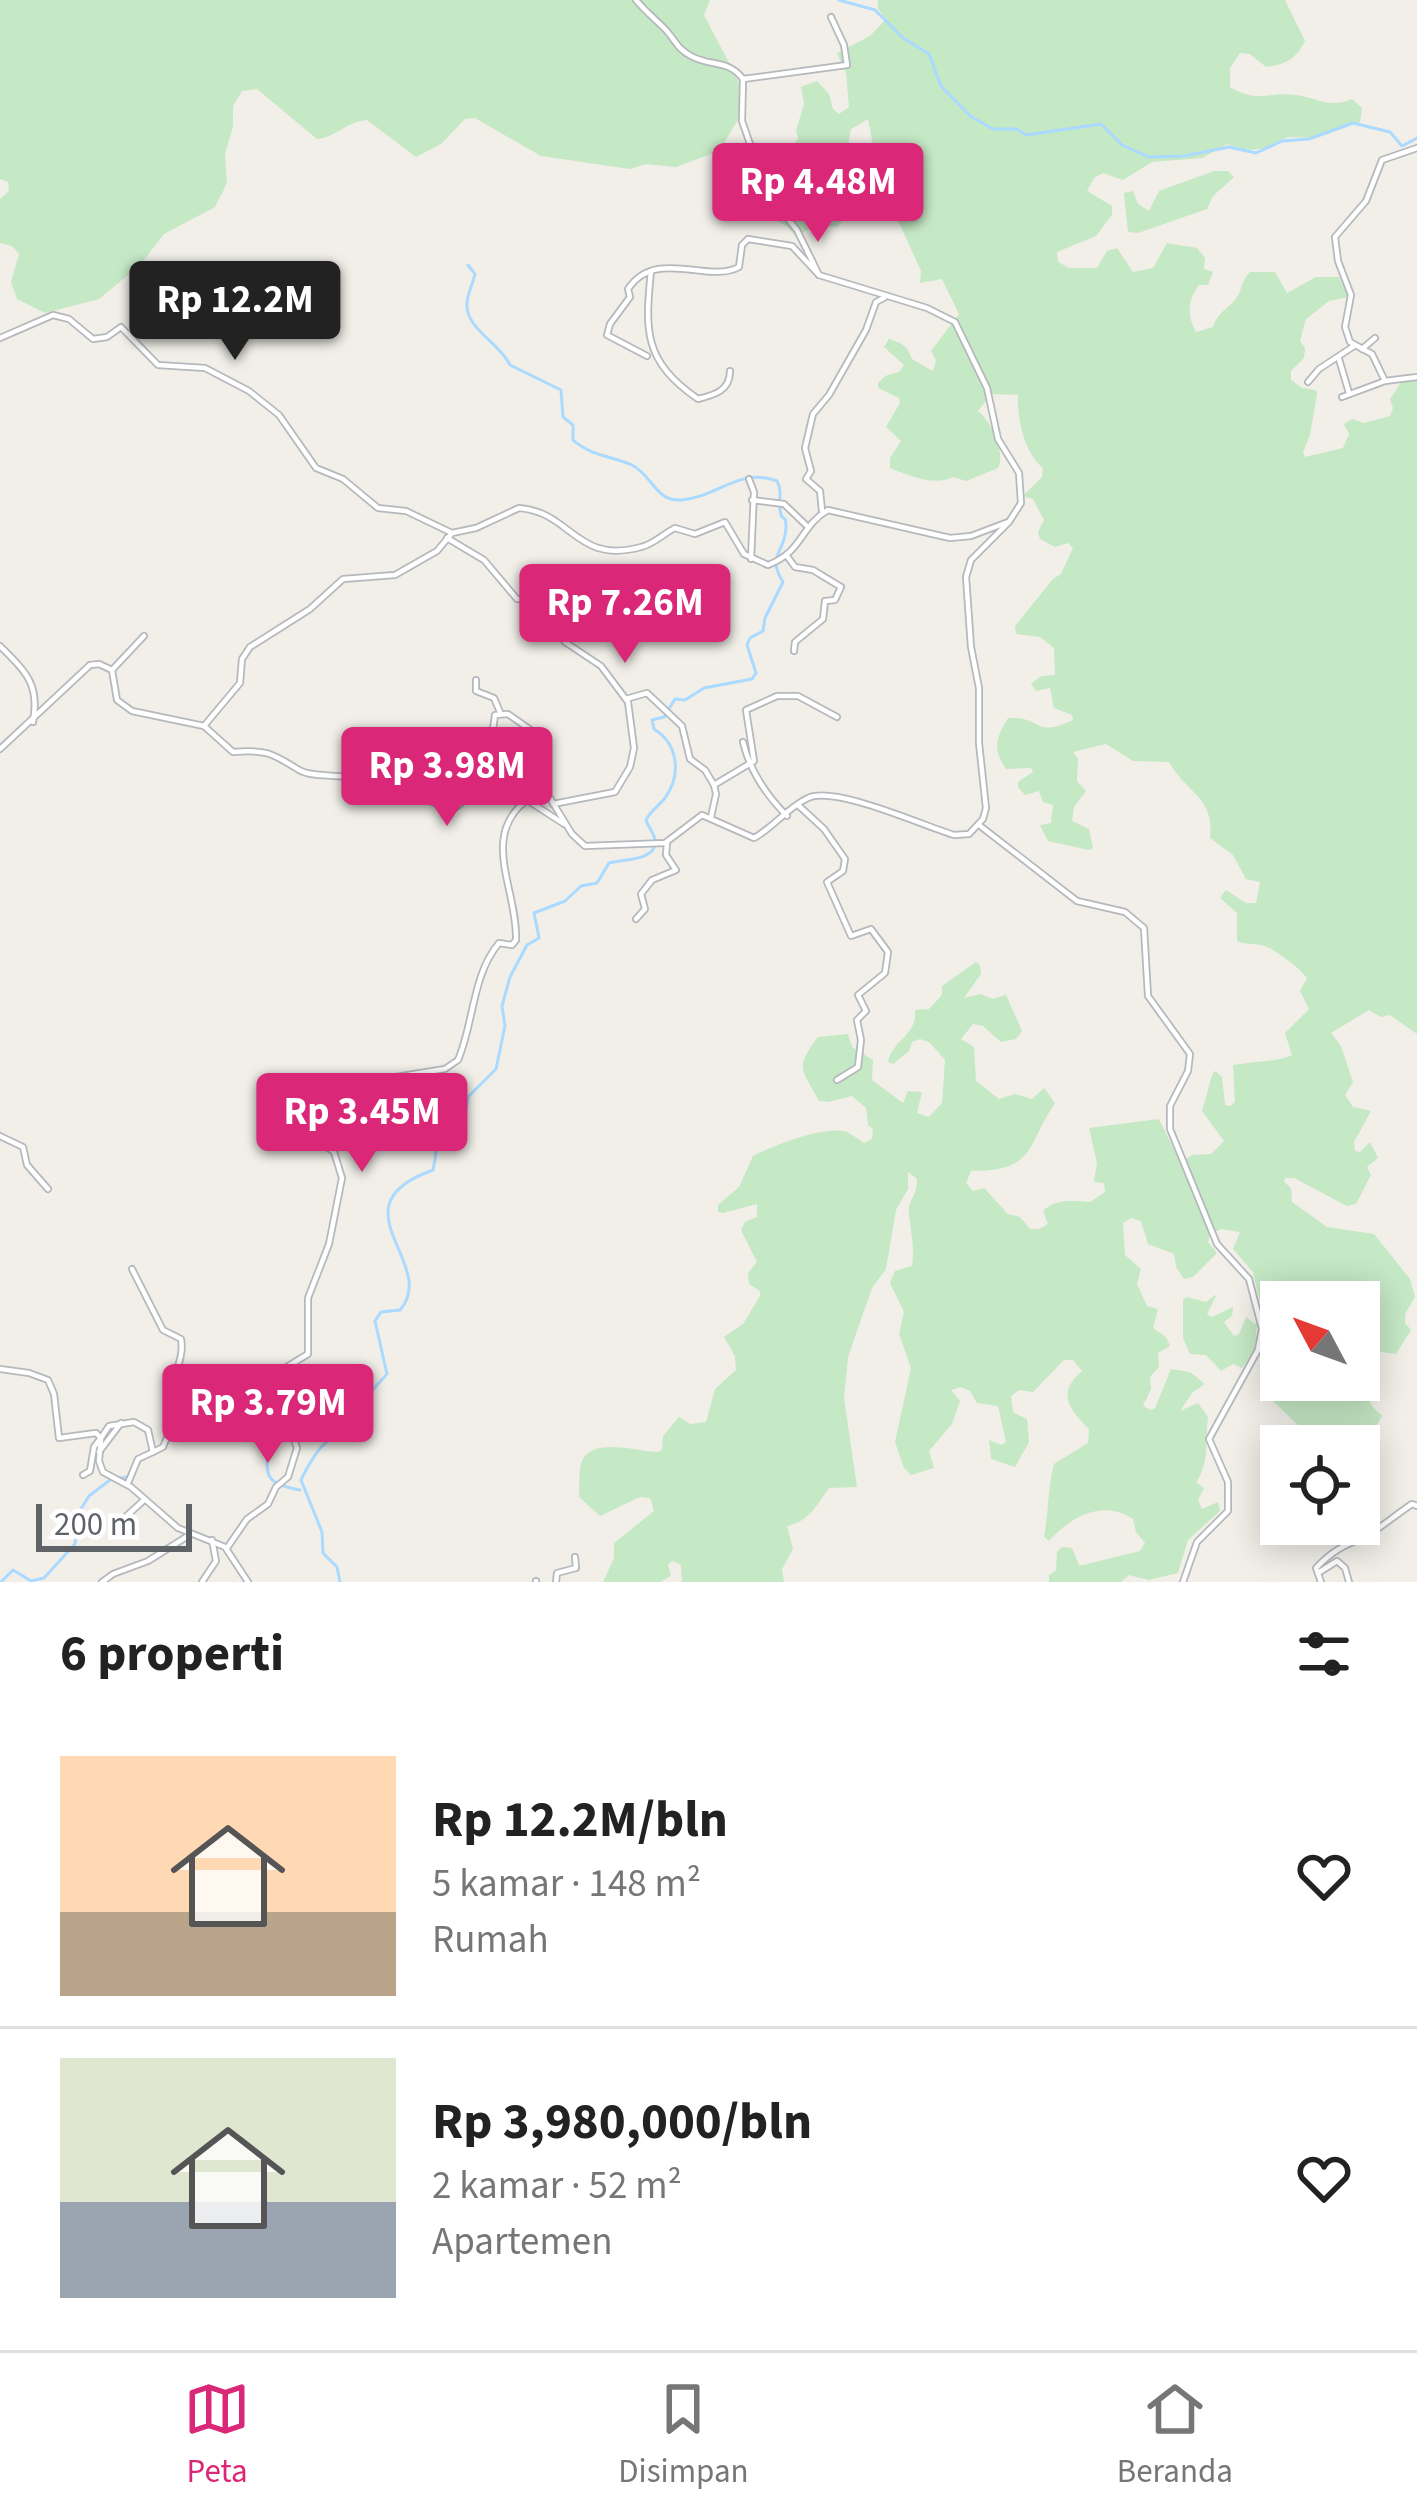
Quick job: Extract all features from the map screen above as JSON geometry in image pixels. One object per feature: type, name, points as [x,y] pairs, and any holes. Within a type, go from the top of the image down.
[{"type":"street","points":[[636,0],[678,48],[695,59],[726,63],[743,79],[847,65],[831,16]]},
{"type":"street","points":[[743,79],[742,121],[750,144],[751,174],[797,230],[819,275]]},
{"type":"street","points":[[1384,381],[1375,358],[1346,331],[1351,295],[1335,237],[1366,201],[1382,160],[1417,148]]},
{"type":"street","points":[[476,680],[476,691],[494,698],[500,712],[538,735],[542,745],[537,777],[584,846],[667,843],[700,816],[751,838],[811,796],[823,795],[954,835],[965,836],[979,825],[986,808],[979,743],[981,708],[966,577],[971,560],[1009,522],[1021,502],[1019,473],[998,440],[987,388],[961,328],[927,308],[819,275],[792,246],[753,238],[743,243],[740,267],[727,273],[686,266],[651,271],[628,289],[630,297],[610,323],[607,335],[646,356]]},
{"type":"street","points":[[651,271],[646,333],[666,369],[698,399],[727,387],[730,371]]},
{"type":"street","points":[[821,514],[820,491],[806,479],[811,471],[805,448],[808,427],[866,330],[874,305],[871,292]]},
{"type":"street","points":[[874,305],[883,298],[896,298]]},
{"type":"street","points":[[0,338],[53,315],[69,319],[93,339],[107,337],[121,327],[158,364],[213,370],[279,415],[311,465],[343,479],[378,508],[406,511],[450,535],[484,560],[518,599],[538,601],[565,642],[601,666],[626,699],[634,753],[620,787],[608,796],[553,804]]},
{"type":"street","points":[[1308,382],[1339,356],[1375,338]]},
{"type":"street","points":[[1339,356],[1346,395],[1384,381],[1417,376]]},
{"type":"street","points":[[749,479],[754,492],[752,560]]},
{"type":"street","points":[[752,500],[784,503],[808,527]]},
{"type":"street","points":[[204,726],[239,683],[242,659],[259,639],[310,609],[344,579],[395,575],[437,551],[450,535],[525,508],[550,517],[590,548],[643,547],[675,528],[695,534],[725,522],[744,554],[768,565],[799,547],[808,527],[828,510],[950,538],[1009,522]]},
{"type":"street","points":[[787,556],[795,567],[813,570],[838,584],[841,591],[835,600],[825,601],[823,619],[795,642],[794,651]]},
{"type":"street","points":[[112,670],[144,636]]},
{"type":"street","points":[[0,646],[34,686],[33,722]]},
{"type":"street","points":[[0,749],[90,665],[112,670]]},
{"type":"street","points":[[112,670],[117,700],[123,706],[204,726],[233,752],[284,757],[303,772],[350,777],[374,757],[386,757],[434,805],[455,808],[485,771],[495,715],[500,712]]},
{"type":"street","points":[[626,699],[647,693],[679,722],[690,759],[714,785],[711,817]]},
{"type":"street","points":[[714,785],[751,764],[754,748],[746,710],[777,696],[798,696],[837,717]]},
{"type":"street","points":[[743,742],[767,794],[787,816]]},
{"type":"street","points":[[300,1130],[318,1124],[338,1108],[382,1102],[379,1086],[383,1079],[445,1069],[458,1060],[467,1016],[490,955],[499,943],[512,945],[516,940],[501,849],[506,821],[526,800],[568,828]]},
{"type":"street","points":[[798,805],[845,858],[843,871],[827,882],[851,936],[871,929],[888,952],[885,973],[858,995],[866,1011],[857,1020],[858,1067],[837,1080]]},
{"type":"street","points":[[979,825],[1077,901],[1124,912],[1144,928],[1148,996],[1190,1054],[1188,1071],[1170,1106],[1171,1129],[1220,1249],[1250,1279],[1262,1329],[1258,1350],[1209,1439],[1228,1482],[1228,1510],[1197,1542],[1183,1582]]},
{"type":"street","points":[[636,919],[645,909],[644,887],[676,870],[667,858],[667,843]]},
{"type":"street","points":[[368,1119],[372,1105]]},
{"type":"street","points":[[175,1412],[247,1384],[308,1353],[308,1298],[329,1244],[342,1182],[334,1152],[279,1114]]},
{"type":"street","points":[[355,1115],[368,1119],[375,1128]]},
{"type":"street","points":[[0,1136],[22,1147],[27,1165],[49,1189]]},
{"type":"street","points":[[127,1485],[139,1459],[165,1443],[175,1412],[170,1393],[184,1355],[182,1341],[163,1330],[132,1269]]},
{"type":"street","points":[[0,1369],[29,1373],[50,1383],[59,1438],[92,1432],[100,1439]]},
{"type":"street","points":[[226,1548],[288,1478],[297,1448],[296,1428],[272,1423],[247,1384]]},
{"type":"street","points":[[83,1475],[90,1471],[94,1447],[109,1426],[134,1422],[148,1430],[153,1452]]},
{"type":"street","points":[[99,1452],[121,1424]]},
{"type":"street","points":[[100,1439],[103,1472],[190,1534],[226,1548],[248,1582]]},
{"type":"street","points":[[122,1520],[143,1501]]},
{"type":"street","points":[[1321,1582],[1316,1567],[1348,1540],[1366,1538],[1379,1524],[1417,1505]]},
{"type":"street","points":[[102,1582],[190,1534]]},
{"type":"street","points":[[202,1582],[216,1561],[212,1540]]},
{"type":"street","points":[[556,1582],[557,1573],[571,1575],[577,1566],[575,1557]]},
{"type":"street","points":[[1318,1573],[1338,1561],[1349,1582]]},
{"type":"green space","points":[[0,0],[710,0],[704,15],[738,80],[744,110],[719,151],[676,167],[646,164],[630,169],[541,156],[475,118],[465,119],[441,144],[416,157],[367,120],[317,139],[257,89],[242,91],[233,106],[225,154],[227,183],[215,207],[164,234],[140,265],[99,299],[45,313],[17,299],[11,282],[19,254],[0,243],[0,199],[9,191],[8,182],[0,179]]},
{"type":"green space","points":[[878,0],[1285,0],[1305,41],[1289,60],[1266,67],[1250,54],[1240,53],[1230,68],[1230,87],[1256,96],[1286,94],[1329,103],[1352,99],[1362,108],[1360,122],[1316,138],[1288,137],[1262,149],[1227,144],[1202,158],[1152,162],[1123,180],[1103,173],[1087,191],[1112,206],[1112,215],[1096,236],[1057,252],[1058,262],[1069,268],[1097,268],[1107,251],[1117,248],[1133,272],[1153,268],[1167,243],[1197,248],[1205,258],[1204,269],[1213,272],[1208,285],[1199,285],[1190,303],[1196,332],[1213,327],[1250,272],[1275,272],[1287,293],[1316,277],[1339,277],[1348,297],[1329,301],[1306,319],[1300,341],[1304,358],[1291,371],[1291,380],[1317,394],[1305,457],[1343,448],[1349,434],[1344,424],[1352,419],[1364,423],[1390,416],[1390,399],[1402,381],[1417,380],[1417,1034],[1390,1015],[1381,1017],[1369,1010],[1331,1033],[1341,1046],[1353,1082],[1345,1095],[1353,1107],[1371,1111],[1354,1142],[1355,1151],[1370,1142],[1378,1158],[1367,1167],[1371,1175],[1356,1204],[1347,1206],[1294,1178],[1284,1182],[1291,1188],[1292,1202],[1327,1227],[1374,1234],[1410,1279],[1415,1297],[1405,1323],[1411,1330],[1396,1354],[1380,1352],[1380,1281],[1260,1281],[1260,1303],[1253,1272],[1233,1249],[1240,1232],[1221,1229],[1210,1234],[1208,1242],[1217,1253],[1193,1277],[1184,1279],[1174,1254],[1148,1244],[1141,1221],[1131,1218],[1123,1223],[1125,1255],[1141,1269],[1137,1284],[1147,1306],[1158,1309],[1153,1328],[1170,1346],[1158,1353],[1159,1367],[1150,1377],[1151,1389],[1143,1406],[1155,1408],[1171,1369],[1190,1372],[1205,1384],[1180,1411],[1198,1403],[1208,1417],[1205,1459],[1196,1482],[1204,1488],[1198,1500],[1202,1509],[1218,1502],[1220,1511],[1188,1540],[1178,1573],[1149,1580],[1129,1575],[1121,1582],[1049,1582],[1062,1547],[1072,1548],[1083,1565],[1140,1551],[1145,1543],[1133,1519],[1110,1510],[1077,1518],[1049,1541],[1044,1537],[1054,1464],[1088,1443],[1089,1429],[1068,1401],[1069,1387],[1082,1371],[1073,1360],[1064,1360],[1033,1392],[1019,1390],[1011,1396],[1013,1412],[1027,1419],[1029,1442],[1015,1467],[991,1459],[989,1440],[1006,1442],[998,1406],[977,1403],[961,1387],[951,1390],[960,1401],[952,1424],[929,1451],[934,1468],[911,1475],[904,1468],[895,1442],[911,1368],[899,1334],[904,1312],[890,1283],[895,1271],[912,1266],[909,1206],[917,1179],[908,1172],[908,1189],[896,1210],[886,1269],[872,1288],[848,1357],[844,1398],[857,1487],[829,1488],[807,1516],[787,1526],[793,1549],[782,1569],[784,1582],[682,1582],[681,1565],[673,1561],[668,1564],[671,1576],[660,1582],[603,1582],[614,1558],[614,1543],[654,1511],[650,1498],[640,1497],[600,1516],[579,1497],[583,1459],[607,1447],[658,1452],[663,1436],[679,1417],[690,1424],[706,1422],[715,1389],[736,1370],[735,1356],[724,1337],[743,1324],[760,1296],[749,1284],[748,1273],[757,1262],[741,1230],[745,1222],[757,1217],[757,1204],[723,1213],[718,1212],[718,1205],[739,1187],[753,1156],[762,1152],[826,1131],[847,1132],[864,1143],[872,1139],[866,1108],[852,1096],[819,1101],[803,1069],[805,1056],[818,1037],[848,1034],[852,1047],[873,1060],[872,1080],[903,1103],[908,1091],[922,1092],[917,1113],[929,1117],[942,1103],[945,1060],[920,1039],[893,1064],[888,1062],[890,1054],[913,1026],[915,1010],[929,1009],[942,995],[942,986],[976,962],[980,965],[981,974],[964,998],[1006,995],[1022,1031],[1016,1039],[1001,1042],[983,1026],[973,1024],[961,1039],[974,1047],[976,1081],[999,1099],[1015,1094],[1032,1099],[1044,1088],[1055,1103],[1019,1161],[971,1171],[966,1183],[973,1191],[984,1188],[1008,1214],[1020,1217],[1030,1229],[1039,1229],[1048,1224],[1043,1211],[1053,1204],[1090,1202],[1105,1192],[1104,1183],[1094,1182],[1097,1163],[1089,1128],[1159,1119],[1180,1162],[1192,1155],[1211,1154],[1224,1141],[1202,1111],[1212,1075],[1215,1071],[1222,1077],[1225,1105],[1230,1106],[1235,1102],[1233,1065],[1292,1055],[1285,1033],[1309,1009],[1300,991],[1307,978],[1300,970],[1267,947],[1237,941],[1237,913],[1220,898],[1226,890],[1246,903],[1256,903],[1260,882],[1246,879],[1233,855],[1210,838],[1204,804],[1169,762],[1133,761],[1106,744],[1073,752],[1078,759],[1077,781],[1086,791],[1074,807],[1072,821],[1089,829],[1093,848],[1089,850],[1048,841],[1040,825],[1051,823],[1053,805],[1043,802],[1039,791],[1025,795],[1018,787],[1033,772],[1031,768],[1006,769],[999,755],[997,743],[1008,718],[1044,727],[1073,720],[1072,715],[1054,708],[1050,688],[1036,691],[1031,684],[1041,676],[1055,675],[1054,648],[1040,637],[1016,634],[1015,626],[1061,574],[1073,548],[1068,543],[1055,547],[1040,539],[1044,520],[1033,499],[1023,496],[1042,477],[1043,468],[1023,434],[1018,395],[991,394],[978,411],[996,438],[998,468],[966,481],[953,477],[929,480],[890,468],[890,458],[901,441],[886,427],[900,403],[878,388],[878,383],[904,365],[884,347],[889,339],[901,344],[912,359],[933,371],[936,360],[931,351],[959,314],[942,279],[920,283],[921,271],[896,216],[897,201],[885,167],[875,155],[868,119],[851,129],[844,168],[854,180],[847,211],[837,227],[818,225],[795,236],[777,221],[750,210],[749,169],[760,165],[785,182],[793,176],[796,163],[790,152],[798,138],[804,104],[801,87],[817,81],[839,114],[849,107],[846,73],[837,53],[870,36],[886,19]]},
{"type":"green space","points":[[1214,171],[1228,171],[1234,177],[1213,196],[1207,209],[1138,233],[1128,232],[1124,193],[1133,191],[1138,204],[1149,211],[1159,191]]},
{"type":"green space","points":[[1217,1294],[1207,1314],[1212,1317],[1233,1307],[1232,1316],[1224,1322],[1234,1336],[1246,1317],[1257,1325],[1260,1336],[1260,1356],[1254,1352],[1242,1368],[1233,1364],[1221,1371],[1206,1355],[1190,1354],[1183,1338],[1183,1301],[1186,1297],[1206,1302]]},
{"type":"green space","points":[[1273,1401],[1370,1401],[1382,1415],[1377,1425],[1298,1425]]},
{"type":"waterway","points":[[839,0],[875,10],[903,38],[929,54],[941,86],[970,116],[993,129],[1017,129],[1026,135],[1101,124],[1122,145],[1149,157],[1229,147],[1256,153],[1282,141],[1309,139],[1353,123],[1390,132],[1402,146],[1417,138]]},
{"type":"waterway","points":[[340,1582],[337,1567],[323,1553],[322,1532],[301,1480],[317,1452],[353,1423],[357,1407],[387,1374],[375,1321],[381,1312],[400,1310],[409,1292],[408,1274],[388,1218],[390,1201],[404,1184],[433,1170],[439,1130],[466,1111],[468,1097],[496,1069],[510,977],[527,945],[539,938],[534,913],[565,901],[581,886],[597,883],[609,863],[638,858],[654,847],[646,820],[670,789],[675,760],[652,720],[664,717],[675,699],[752,679],[756,673],[747,645],[763,631],[783,582],[776,560],[786,523],[777,481],[751,478],[694,498],[673,499],[632,465],[580,445],[573,440],[573,425],[563,417],[561,390],[510,365],[471,320],[467,302],[475,274],[468,265]]},
{"type":"waterway","points":[[181,1412],[191,1407],[204,1410],[254,1434],[264,1447],[270,1477],[300,1490]]},
{"type":"waterway","points":[[1,1582],[13,1570],[31,1581],[44,1578],[75,1544],[79,1512],[89,1496],[110,1480],[127,1477]]}]
